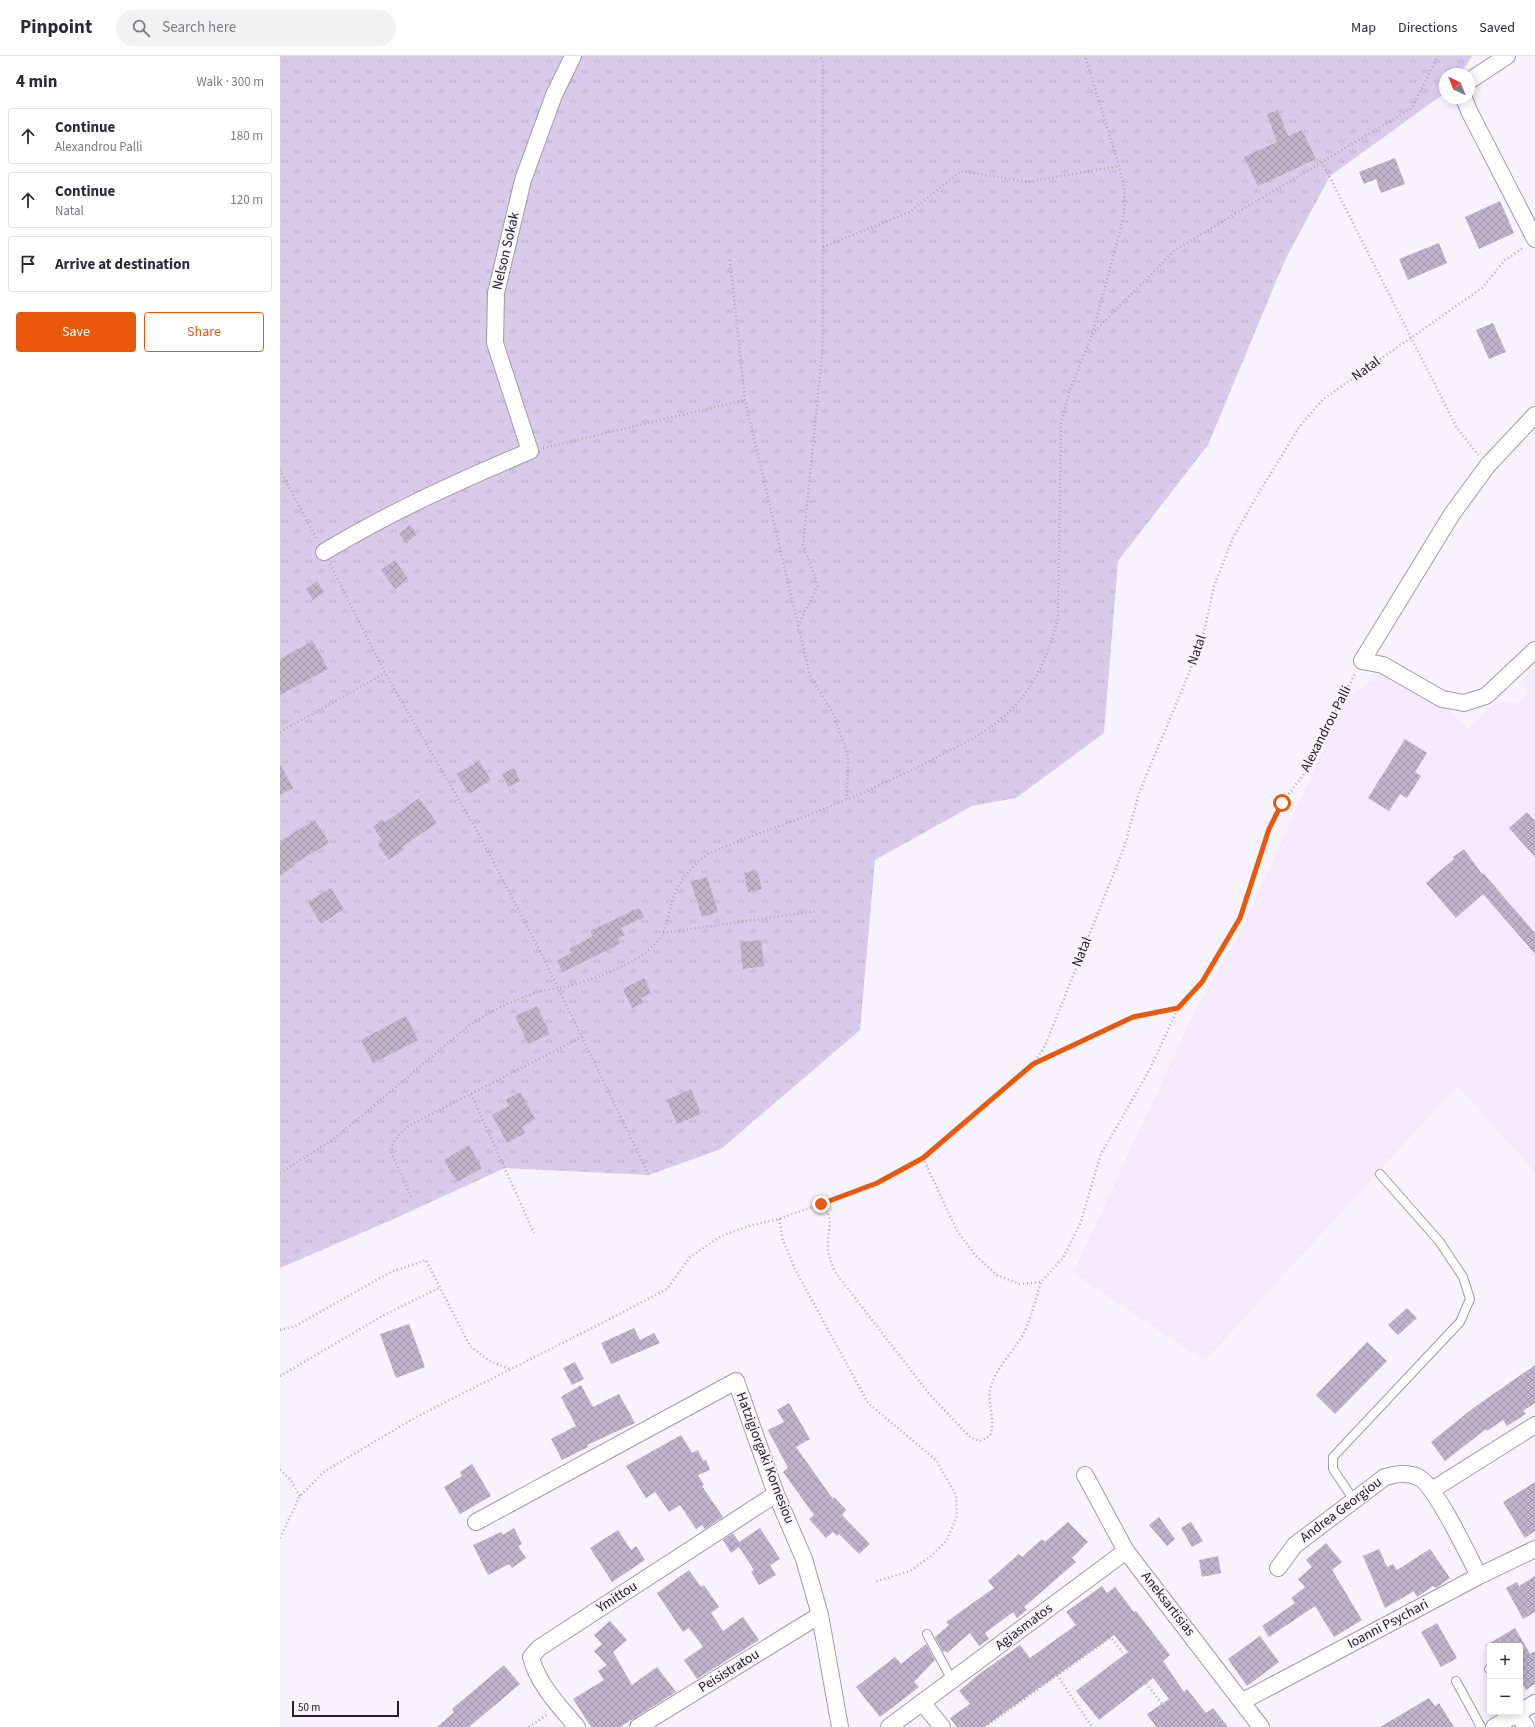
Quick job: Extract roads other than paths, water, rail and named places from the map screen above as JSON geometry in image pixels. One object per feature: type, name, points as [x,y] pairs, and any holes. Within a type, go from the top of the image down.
[{"type":"street","name":"Nelson Sokak","points":[[324,552],[352,535],[440,490],[530,451],[495,343],[496,293],[523,180],[554,95],[573,56]]},
{"type":"street","points":[[1475,77],[1507,56]]},
{"type":"street","points":[[1466,104],[1535,239]]},
{"type":"street","points":[[1535,415],[1488,465],[1452,514],[1362,661],[1383,665],[1442,699],[1464,703],[1486,696],[1535,650]]},
{"type":"street","name":"Hatzigiorgaki Kornesiou","points":[[476,1522],[736,1381],[776,1494],[804,1559],[820,1615],[840,1727]]},
{"type":"street","points":[[1432,1490],[1535,1425]]},
{"type":"street","name":"Andrea Georgiou","points":[[1278,1568],[1295,1545],[1384,1477],[1402,1473],[1419,1477],[1432,1490],[1479,1576]]},
{"type":"street","name":"Aneksartisias","points":[[1085,1474],[1126,1551],[1261,1727]]},
{"type":"street","name":"Ymittou","points":[[577,1727],[559,1706],[534,1670],[531,1657],[539,1648],[776,1494]]},
{"type":"street","name":"Ioanni Psychari","points":[[1243,1702],[1479,1576],[1535,1549]]},
{"type":"street","name":"Agiasmatos","points":[[889,1727],[1126,1551]]},
{"type":"street","name":"Peisistratou","points":[[638,1727],[820,1615]]},
{"type":"street","points":[[922,1702],[942,1727]]},
{"type":"street","points":[[1523,1709],[1535,1703]]},
{"type":"street","points":[[1494,1727],[1513,1715]]},
{"type":"street","points":[[1520,1715],[1526,1727]]},
{"type":"lane","points":[[1354,1500],[1333,1469],[1333,1457],[1460,1322],[1470,1299],[1463,1277],[1439,1241],[1380,1174]]},
{"type":"lane","points":[[927,1634],[952,1680]]},
{"type":"lane","points":[[1456,1681],[1481,1727]]}]
